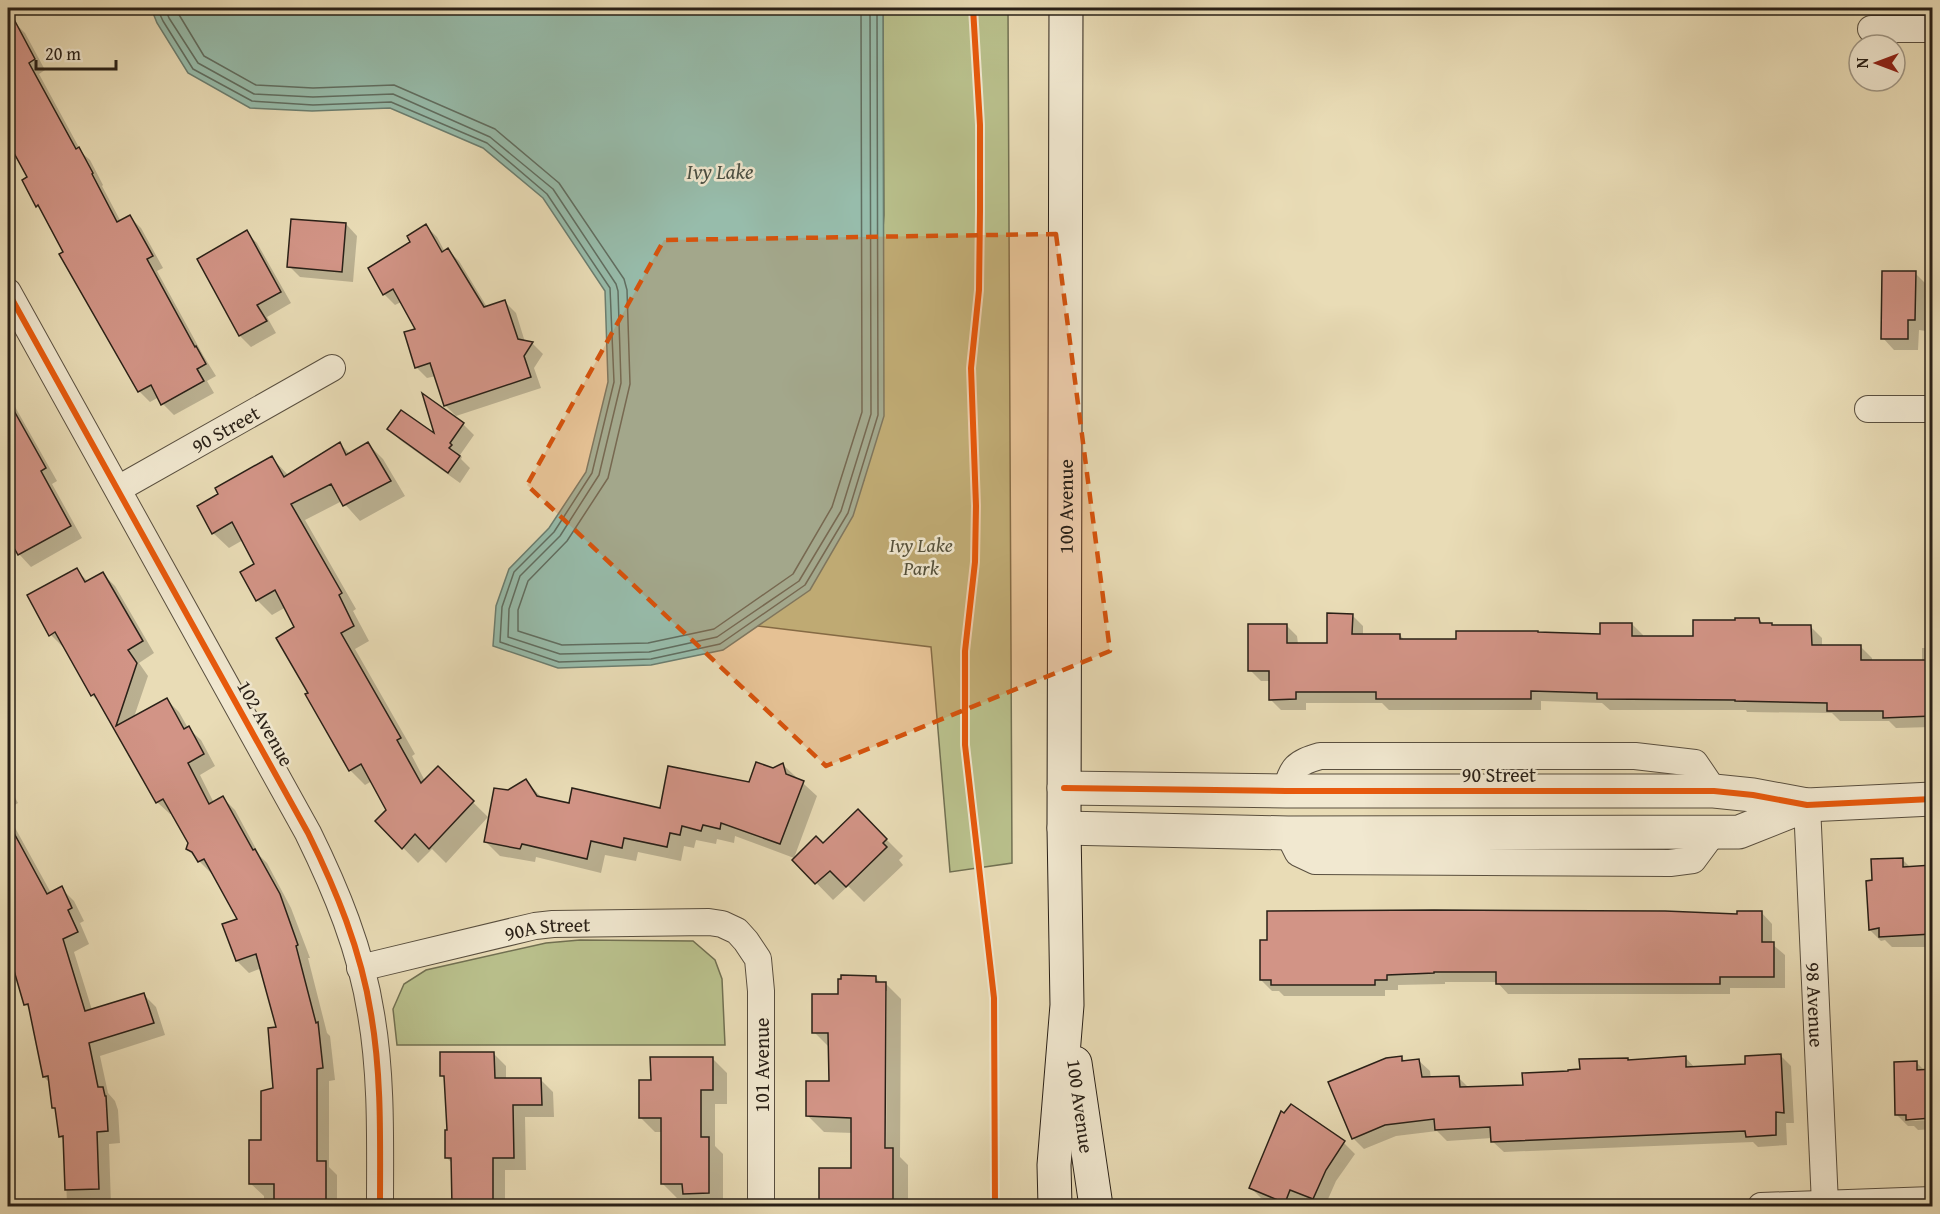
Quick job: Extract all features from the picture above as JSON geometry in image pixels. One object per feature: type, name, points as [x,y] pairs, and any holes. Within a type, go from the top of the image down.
[{"type":"street","name":"100 Avenue","points":[[1054,1206],[1054,1166],[1067,1005],[1064,828],[1066,8]]},
{"type":"street","points":[[1871,29],[1932,29]]},
{"type":"street","name":"102 Avenue","points":[[8,292],[308,833],[347,922],[371,1013],[377,1065],[380,1206]]},
{"type":"street","name":"90 Street","points":[[118,489],[332,368]]},
{"type":"street","points":[[1868,409],[1932,409]]},
{"type":"street","name":"90 Street","points":[[1064,788],[1286,791],[1714,791],[1753,795],[1807,805],[1932,799]]},
{"type":"street","name":"90 Street","points":[[1064,828],[1288,833],[1713,833],[1739,832],[1807,805]]},
{"type":"street","name":"98 Avenue","points":[[1807,805],[1825,1204]]},
{"type":"street","name":"90A Street","points":[[360,968],[535,926],[553,924],[708,922],[722,924],[737,931]]},
{"type":"street","name":"101 Avenue","points":[[737,931],[747,941],[758,959],[761,991],[761,1206]]},
{"type":"street","name":"100 Avenue","points":[[1067,1005],[1096,1206]]},
{"type":"street","points":[[1761,1206],[1932,1200]]},
{"type":"highlighted area","points":[[1056,234],[1110,651],[826,766],[527,485],[664,240]]},
{"type":"green space","name":"Ivy Lake Park","points":[[883,8],[1008,8],[1012,863],[950,872],[931,647],[757,626],[864,480],[884,215]]},
{"type":"green space","points":[[580,940],[693,941],[715,960],[722,979],[725,1045],[397,1045],[393,1009],[404,984],[426,970],[546,943]]},
{"type":"water","name":"Ivy Lake","points":[[151,8],[883,8],[884,416],[853,516],[810,590],[723,650],[651,665],[558,668],[493,646],[496,606],[509,569],[549,528],[586,472],[608,382],[605,291],[543,198],[483,148],[390,108],[312,111],[250,108],[188,73],[157,23]]},
{"type":"building","points":[[8,8],[35,59],[29,63],[76,149],[79,147],[117,222],[130,215],[153,256],[147,259],[206,364],[197,369],[204,381],[161,405],[151,385],[138,392],[59,254],[63,252],[22,180],[27,177],[8,142]]},
{"type":"building","points":[[291,219],[346,223],[342,272],[287,267]]},
{"type":"building","points":[[426,224],[442,252],[448,248],[484,307],[505,300],[518,339],[533,342],[524,356],[531,377],[444,406],[430,363],[415,368],[404,332],[415,329],[393,289],[383,295],[368,268],[410,242],[407,236]]},
{"type":"building","points":[[247,230],[281,292],[257,305],[267,321],[239,336],[197,259]]},
{"type":"building","points":[[1882,271],[1916,271],[1915,320],[1908,320],[1908,339],[1881,339]]},
{"type":"building","points":[[422,393],[464,423],[450,443],[452,445],[449,448],[460,456],[448,473],[387,429],[401,410],[434,433]]},
{"type":"building","points":[[8,400],[46,468],[41,471],[71,526],[18,555],[8,537]]},
{"type":"building","points":[[340,442],[346,455],[368,442],[391,481],[343,506],[331,484],[291,504],[342,593],[339,595],[354,626],[341,633],[401,738],[397,740],[421,783],[438,766],[474,801],[429,849],[415,834],[402,849],[375,821],[386,810],[361,764],[349,771],[276,638],[294,627],[275,590],[256,601],[240,572],[254,564],[232,522],[212,534],[197,506],[218,494],[215,488],[272,456],[284,477]]},
{"type":"building","points":[[77,568],[85,582],[103,572],[143,641],[128,650],[137,663],[116,726],[167,698],[184,729],[189,726],[204,754],[188,763],[209,804],[223,796],[280,894],[298,945],[296,946],[316,1023],[318,1022],[323,1068],[317,1069],[317,1161],[326,1161],[326,1206],[274,1206],[274,1184],[249,1184],[249,1140],[261,1140],[261,1091],[273,1088],[268,1028],[276,1027],[256,954],[236,961],[222,924],[237,919],[204,859],[198,862],[192,852],[186,849],[188,843],[163,799],[156,803],[94,694],[91,696],[55,632],[49,636],[27,595]]},
{"type":"building","points":[[1327,613],[1353,614],[1352,634],[1400,634],[1400,639],[1456,639],[1456,631],[1600,634],[1600,623],[1632,623],[1632,636],[1693,636],[1693,620],[1735,620],[1735,618],[1759,618],[1760,623],[1772,623],[1772,625],[1811,625],[1812,645],[1861,645],[1861,660],[1932,660],[1932,716],[1883,718],[1883,711],[1827,711],[1827,703],[1597,699],[1597,693],[1531,691],[1531,699],[1376,699],[1376,692],[1296,692],[1296,699],[1269,700],[1269,671],[1248,671],[1248,624],[1287,624],[1287,643],[1327,643]]},
{"type":"building","points":[[756,762],[773,768],[783,763],[786,774],[804,781],[780,844],[721,823],[720,829],[703,825],[701,831],[682,826],[680,835],[670,833],[667,847],[624,838],[622,848],[591,841],[587,859],[522,844],[520,849],[484,842],[494,788],[508,790],[526,779],[537,796],[569,803],[572,788],[660,808],[668,766],[749,782]]},
{"type":"building","points":[[858,809],[887,839],[883,843],[887,847],[846,887],[830,871],[815,884],[792,860],[816,836],[823,843]]},
{"type":"building","points":[[8,822],[47,894],[62,886],[72,908],[68,910],[78,932],[63,939],[85,1011],[144,993],[154,1023],[89,1043],[98,1087],[103,1087],[106,1096],[108,1131],[97,1132],[99,1189],[65,1190],[63,1136],[59,1137],[48,1076],[43,1077],[28,1004],[24,1005],[8,950]]},
{"type":"building","points":[[1903,858],[1903,867],[1932,865],[1932,934],[1879,937],[1879,928],[1869,930],[1866,881],[1872,880],[1871,859]]},
{"type":"building","points":[[1267,911],[1665,911],[1737,914],[1737,911],[1762,911],[1762,942],[1774,942],[1774,977],[1720,977],[1720,984],[1496,984],[1496,972],[1434,972],[1387,975],[1387,980],[1375,980],[1375,985],[1271,985],[1271,980],[1260,980],[1260,940],[1267,940]]},
{"type":"building","points":[[841,975],[876,976],[876,982],[886,982],[885,1148],[893,1148],[893,1206],[819,1206],[819,1168],[851,1168],[851,1118],[806,1116],[806,1081],[829,1081],[828,1033],[812,1033],[812,994],[838,994],[838,979],[841,979]]},
{"type":"building","points":[[440,1052],[494,1052],[495,1078],[541,1078],[542,1105],[513,1105],[514,1158],[493,1158],[493,1206],[452,1206],[451,1158],[445,1158],[445,1130],[447,1130],[444,1076],[440,1076]]},
{"type":"building","points":[[1781,1054],[1784,1113],[1776,1112],[1776,1135],[1746,1137],[1745,1131],[1491,1142],[1490,1127],[1435,1130],[1434,1119],[1385,1125],[1352,1139],[1328,1082],[1386,1058],[1402,1056],[1402,1061],[1419,1059],[1422,1077],[1459,1076],[1460,1087],[1523,1085],[1522,1073],[1580,1069],[1579,1059],[1628,1058],[1628,1060],[1686,1056],[1686,1067],[1745,1064],[1745,1056]]},
{"type":"building","points":[[650,1057],[713,1057],[713,1090],[701,1090],[701,1137],[709,1137],[709,1193],[683,1194],[682,1184],[661,1184],[661,1118],[639,1118],[639,1080],[651,1080]]},
{"type":"building","points":[[1917,1061],[1917,1070],[1932,1069],[1932,1118],[1906,1120],[1906,1115],[1895,1115],[1894,1062]]},
{"type":"building","points":[[1291,1104],[1345,1141],[1326,1170],[1313,1199],[1290,1190],[1285,1203],[1249,1188],[1281,1111],[1284,1113]]},
{"type":"cycle path","points":[[973,8],[980,125],[980,211],[979,290],[971,368],[976,506],[975,562],[965,651],[965,745],[994,998],[995,1206]]},
{"type":"cycle path","points":[[8,292],[308,833],[338,898],[361,967],[375,1038],[380,1110],[380,1206]]},
{"type":"cycle path","points":[[1064,788],[1286,791],[1714,791],[1753,795],[1807,805],[1932,799]]}]
